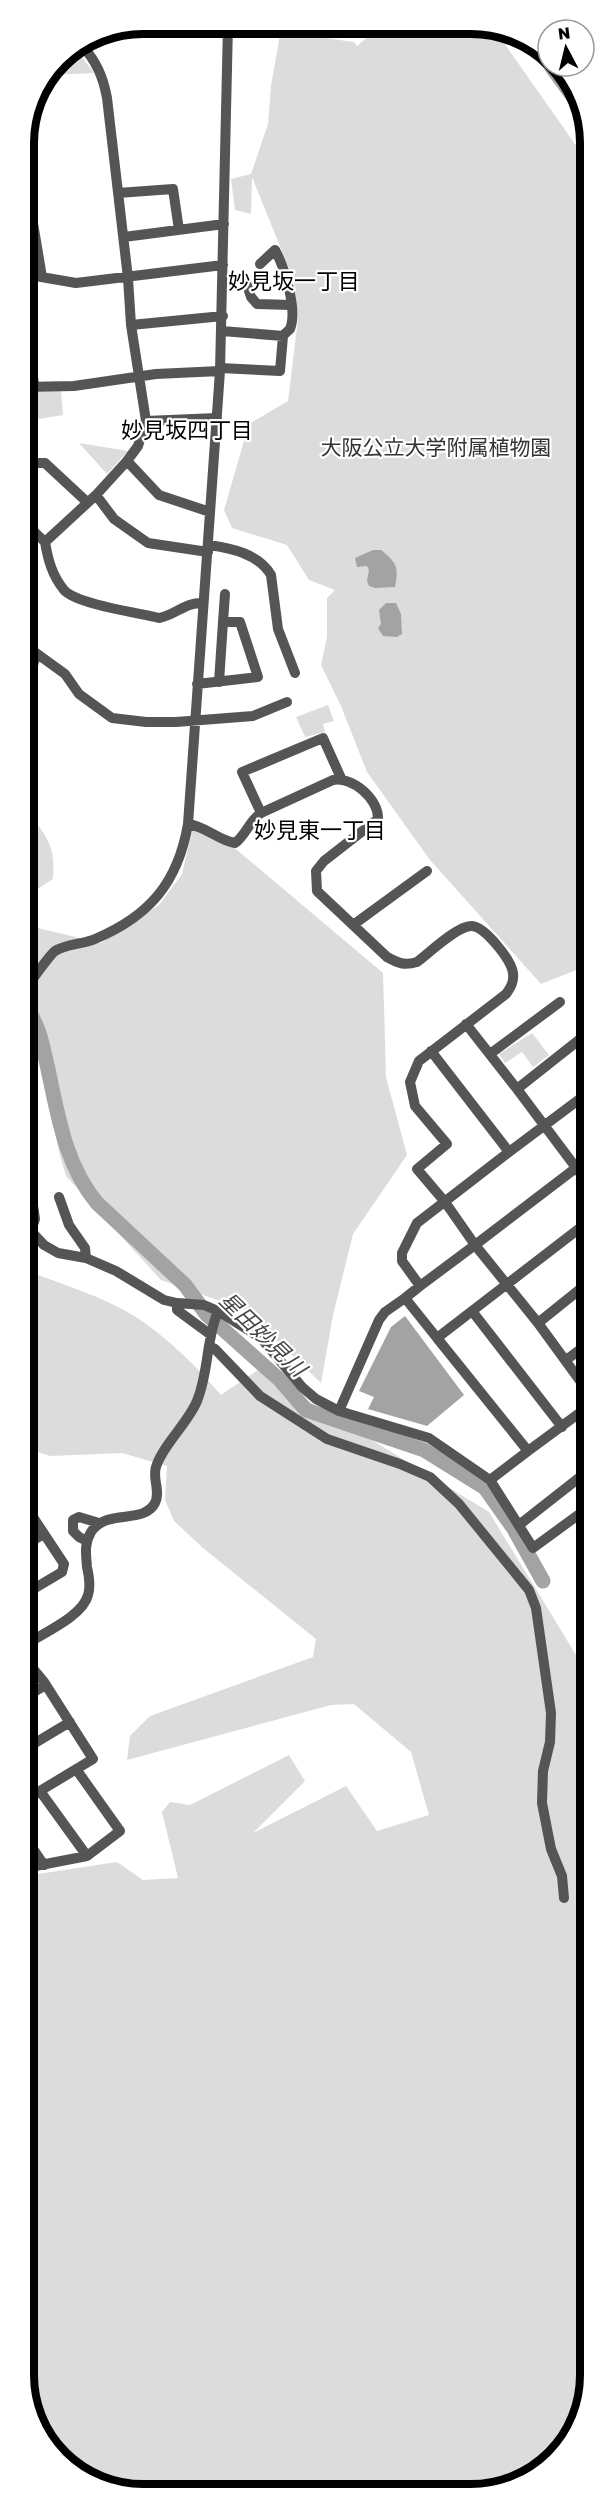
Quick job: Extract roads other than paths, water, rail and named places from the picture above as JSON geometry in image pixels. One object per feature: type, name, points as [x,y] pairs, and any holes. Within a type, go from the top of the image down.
[{"type":"street","points":[[35,978],[56,951],[114,931],[144,912],[174,875],[185,842],[218,418],[223,316],[228,35]]},
{"type":"street","points":[[45,542],[128,461],[138,446],[146,420],[131,325],[124,237],[103,77],[87,50]]},
{"type":"street","points":[[118,193],[173,189],[179,230]]},
{"type":"street","points":[[124,237],[224,224]]},
{"type":"street","points":[[35,235],[42,277]]},
{"type":"street","points":[[35,386],[74,386],[220,369],[280,371],[283,336],[290,328],[291,305],[283,264],[275,250],[260,264]]},
{"type":"street","points":[[35,276],[76,283],[223,265]]},
{"type":"street","points":[[246,282],[251,297],[257,304],[291,305]]},
{"type":"street","points":[[131,325],[223,316]]},
{"type":"street","points":[[222,331],[283,336]]},
{"type":"street","points":[[146,420],[218,418]]},
{"type":"street","points":[[128,461],[159,495],[210,512]]},
{"type":"street","points":[[35,463],[45,463],[92,498],[114,519],[148,543],[233,548],[267,568],[271,575],[278,629],[295,673]]},
{"type":"street","points":[[35,532],[45,542],[49,567],[65,592],[89,602],[159,618],[170,616],[193,602],[203,603]]},
{"type":"street","points":[[219,682],[225,594]]},
{"type":"street","points":[[197,684],[258,677],[240,622],[223,622]]},
{"type":"street","points":[[35,658],[36,653],[65,674],[78,694],[112,718],[146,722],[253,716],[287,702]]},
{"type":"street","points":[[261,813],[242,772],[323,738],[341,778],[367,794],[378,811],[378,819],[324,861],[316,871],[317,891],[387,957],[399,964],[417,963],[460,930],[470,926],[487,933],[511,966],[514,975],[512,986],[506,994],[419,1061],[410,1082],[416,1106],[447,1144],[417,1169],[445,1202],[475,1245],[538,1323],[579,1379]]},
{"type":"street","points":[[188,824],[196,825],[226,842],[235,843],[242,838],[254,819],[261,813],[341,778]]},
{"type":"street","points":[[353,925],[427,870]]},
{"type":"street","points":[[490,1054],[560,1002]]},
{"type":"street","points":[[466,1024],[580,1173]]},
{"type":"street","points":[[516,1089],[580,1039]]},
{"type":"street","points":[[431,1051],[509,1152]]},
{"type":"street","points":[[420,1286],[402,1261],[402,1253],[417,1224],[580,1099]]},
{"type":"street","points":[[339,1411],[379,1320],[386,1312],[580,1165]]},
{"type":"street","points":[[58,1197],[69,1226],[85,1248],[86,1258]]},
{"type":"street","points":[[437,1338],[580,1228]]},
{"type":"street","points":[[35,1235],[44,1245],[58,1253],[86,1258],[116,1271],[164,1300],[204,1305],[213,1328],[215,1349],[260,1396],[327,1439],[400,1464],[430,1478],[459,1503],[529,1590],[536,1608],[551,1713],[550,1742],[543,1771],[542,1803],[549,1840],[562,1876],[564,1898]]},
{"type":"street","points":[[538,1323],[579,1290]]},
{"type":"street","points":[[405,1298],[528,1451]]},
{"type":"street","points":[[177,1303],[177,1310],[213,1328],[261,1338],[302,1387],[316,1399],[339,1411],[429,1437],[490,1480],[533,1548],[579,1515]]},
{"type":"street","points":[[472,1311],[561,1427]]},
{"type":"street","points":[[34,1638],[72,1616],[83,1606],[90,1584],[86,1554],[87,1541],[99,1523],[111,1518],[140,1515],[155,1503],[158,1493],[156,1466],[197,1401],[213,1328]]},
{"type":"street","points":[[566,1360],[579,1350]]},
{"type":"street","points":[[490,1480],[579,1413]]},
{"type":"street","points":[[519,1525],[579,1478]]},
{"type":"street","points":[[87,1541],[79,1538],[73,1531],[74,1520],[79,1517],[99,1523]]},
{"type":"street","points":[[34,1519],[64,1564],[63,1572],[34,1589]]},
{"type":"street","points":[[34,1540],[44,1534]]},
{"type":"street","points":[[34,1671],[93,1759],[34,1794]]},
{"type":"street","points":[[34,1692],[46,1685]]},
{"type":"street","points":[[34,1743],[70,1722]]},
{"type":"street","points":[[34,1867],[87,1856],[120,1831],[76,1769]]},
{"type":"street","points":[[40,1791],[87,1856]]},
{"type":"street","points":[[34,1851],[44,1865]]},
{"type":"waterway","name":"星田妙見川","points":[[35,1022],[40,1036],[66,1145],[84,1185],[97,1203],[185,1285],[207,1315],[280,1380],[306,1410],[424,1450],[485,1488],[514,1529],[543,1581]]},
{"type":"district","name":"妙見坂一丁目","points":[[294,281]]},
{"type":"district","name":"妙見坂四丁目","points":[[187,430]]},
{"type":"district","name":"妙見東一丁目","points":[[320,830]]},
{"type":"park label","name":"大阪公立大学附属植物園","points":[[436,448]]}]
